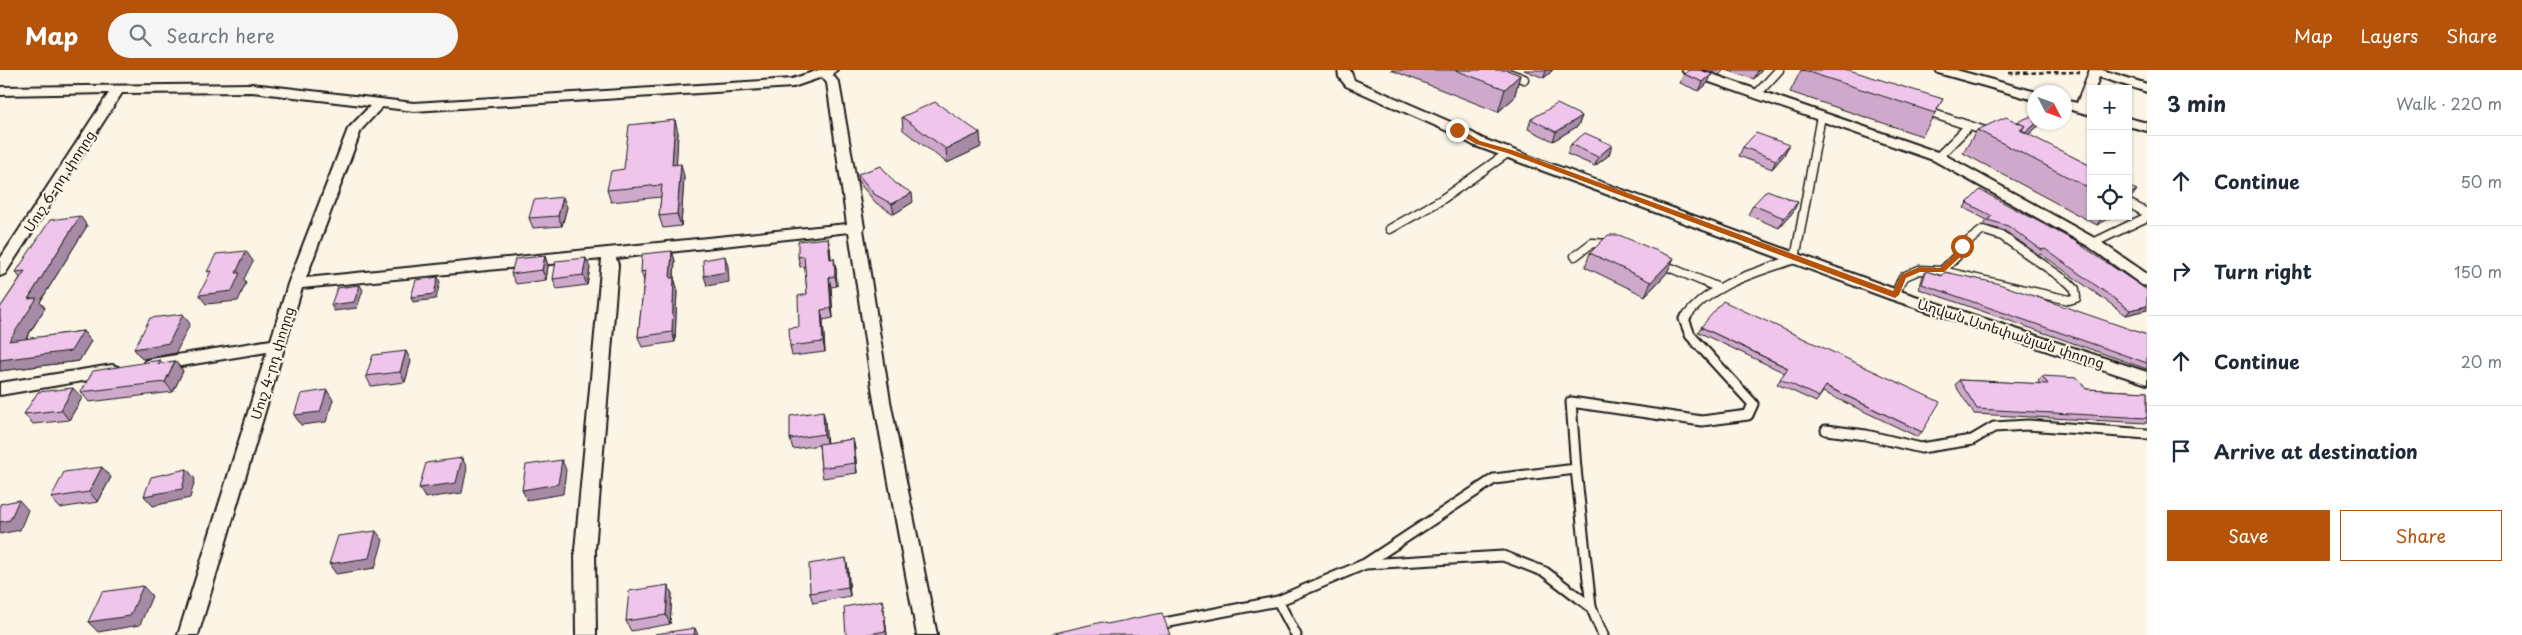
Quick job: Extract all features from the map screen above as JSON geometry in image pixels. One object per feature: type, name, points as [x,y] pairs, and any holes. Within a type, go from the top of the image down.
[{"type":"street","points":[[1344,70],[1345,77],[1350,84],[1457,130],[1478,142],[1509,152]]},
{"type":"street","points":[[1688,70],[1938,157],[2093,243],[2147,282]]},
{"type":"street","points":[[1942,70],[2027,94]]},
{"type":"street","points":[[0,91],[252,88],[414,107],[783,84],[792,83],[828,71],[833,83],[857,227],[882,401],[927,635]]},
{"type":"street","points":[[2072,106],[2086,110],[2096,71],[2147,88]]},
{"type":"street","name":"Մուշ 6-րդ փողոց","points":[[0,271],[117,91]]},
{"type":"street","name":"Մուշ 4-րդ փողոց","points":[[188,635],[296,284],[355,129],[380,102]]},
{"type":"street","points":[[2132,123],[2147,127]]},
{"type":"street","name":"Աղվան Ստեփանյան փողոց","points":[[1509,152],[1895,295],[2147,378]]},
{"type":"street","points":[[296,284],[608,254],[857,227]]},
{"type":"street","points":[[586,635],[585,550],[610,265],[608,254]]},
{"type":"street","points":[[0,389],[277,345]]},
{"type":"lane","points":[[1500,70],[1524,80]]},
{"type":"lane","points":[[1757,94],[1779,70]]},
{"type":"lane","points":[[1913,107],[1997,136]]},
{"type":"lane","points":[[1603,635],[1591,607],[1576,469],[1571,402],[1702,421],[1748,415],[1753,404],[1690,335],[1684,319],[1691,307],[1719,288],[1795,259],[1821,116]]},
{"type":"lane","points":[[1938,157],[1970,126]]},
{"type":"lane","points":[[1390,229],[1441,200],[1509,152]]},
{"type":"lane","points":[[2132,206],[2147,215]]},
{"type":"lane","points":[[2093,243],[2147,215]]},
{"type":"lane","points":[[1895,295],[1903,277],[1912,272],[1942,271],[2069,300],[2076,298],[2075,289],[2068,282],[2002,236],[1983,230],[1962,246],[1957,256],[1942,271]]},
{"type":"lane","points":[[1575,256],[1588,243],[1600,242],[1622,248]]},
{"type":"lane","points":[[1647,258],[1719,288]]},
{"type":"lane","points":[[1826,430],[1866,435],[1921,448],[1972,440],[1994,427],[2028,425],[2147,434]]},
{"type":"lane","points":[[1144,627],[1278,601],[1365,564],[1494,480],[1576,469]]},
{"type":"lane","points":[[1365,564],[1503,556],[1544,572],[1591,607]]},
{"type":"lane","points":[[1278,601],[1296,635]]},
{"type":"path","points":[[2007,73],[2096,71]]},
{"type":"building","points":[[1455,70],[1507,70],[1520,75],[1505,89]]},
{"type":"building","points":[[1689,70],[1700,70],[1712,74],[1703,82],[1684,74]]},
{"type":"building","points":[[1802,70],[1849,70],[1943,99],[1935,113]]},
{"type":"building","points":[[935,102],[980,133],[946,149],[902,117]]},
{"type":"building","points":[[1557,104],[1582,116],[1556,132],[1531,119]]},
{"type":"building","points":[[2006,117],[2025,126],[2020,130],[2087,164],[2087,187],[1977,130]]},
{"type":"building","points":[[2027,118],[2028,130],[2026,132],[2022,130],[2025,126],[2017,122]]},
{"type":"building","points":[[675,120],[672,165],[681,164],[677,214],[659,216],[662,185],[607,190],[611,171],[624,169],[629,125]]},
{"type":"building","points":[[1585,133],[1612,145],[1598,157],[1571,144]]},
{"type":"building","points":[[1756,133],[1789,145],[1776,160],[1743,147]]},
{"type":"building","points":[[881,166],[895,183],[912,193],[892,204],[874,194],[858,174]]},
{"type":"building","points":[[1767,190],[1798,202],[1784,218],[1753,205]]},
{"type":"building","points":[[1980,190],[2075,241],[2147,290],[2147,306],[2130,310],[2045,249],[2042,250],[2008,226],[1988,220],[1992,216],[1967,203]]},
{"type":"building","points":[[563,197],[558,216],[529,218],[534,200]]},
{"type":"building","points":[[80,216],[28,299],[37,298],[9,341],[83,331],[71,351],[0,360],[0,308],[25,271],[16,272],[50,220]]},
{"type":"building","points":[[1608,235],[1619,235],[1674,258],[1651,282],[1590,253]]},
{"type":"building","points":[[828,238],[830,259],[834,258],[835,276],[829,277],[831,308],[821,310],[823,342],[790,346],[789,328],[799,327],[798,296],[807,294],[804,256],[798,257],[798,241]]},
{"type":"building","points":[[246,251],[236,273],[240,273],[232,291],[199,295],[211,271],[207,272],[216,254]]},
{"type":"building","points":[[672,251],[670,278],[674,278],[672,332],[638,337],[645,271],[641,272],[642,254]]},
{"type":"building","points":[[545,256],[542,270],[511,274],[515,259]]},
{"type":"building","points":[[725,256],[726,272],[704,276],[703,260]]},
{"type":"building","points":[[586,258],[583,275],[553,279],[556,261]]},
{"type":"building","points":[[1926,271],[1942,276],[1945,272],[1996,283],[2147,335],[2147,363],[1922,284]]},
{"type":"building","points":[[438,277],[434,294],[411,297],[416,280]]},
{"type":"building","points":[[360,285],[354,302],[331,305],[337,288]]},
{"type":"building","points":[[1723,301],[1940,402],[1922,432],[1826,386],[1819,397],[1780,379],[1788,368],[1701,327]]},
{"type":"building","points":[[183,314],[169,343],[134,349],[150,318]]},
{"type":"building","points":[[406,351],[400,372],[366,376],[373,355]]},
{"type":"building","points":[[160,360],[158,364],[175,361],[165,382],[81,392],[93,371]]},
{"type":"building","points":[[2042,376],[2078,378],[2086,389],[2147,392],[2147,418],[1977,409],[1959,380],[2048,384]]},
{"type":"building","points":[[73,388],[61,410],[24,414],[38,392]]},
{"type":"building","points":[[327,390],[320,412],[294,415],[301,394]]},
{"type":"building","points":[[823,411],[824,434],[790,439],[790,416]]},
{"type":"building","points":[[853,439],[855,463],[821,468],[819,444]]},
{"type":"building","points":[[462,458],[456,483],[419,488],[426,463]]},
{"type":"building","points":[[562,460],[558,484],[522,490],[526,465]]},
{"type":"building","points":[[102,467],[89,492],[51,498],[64,472]]},
{"type":"building","points":[[187,469],[182,489],[144,496],[151,477]]},
{"type":"building","points":[[19,500],[10,520],[0,522],[0,504]]},
{"type":"building","points":[[376,531],[369,558],[329,564],[338,536]]},
{"type":"building","points":[[846,558],[848,587],[810,593],[809,564]]},
{"type":"building","points":[[668,585],[666,615],[626,621],[629,591]]},
{"type":"building","points":[[143,586],[130,616],[88,622],[102,592]]},
{"type":"building","points":[[882,600],[886,631],[863,635],[846,635],[844,607]]},
{"type":"building","points":[[1162,613],[1170,635],[1046,635],[1102,622],[1107,624]]},
{"type":"building","points":[[695,628],[694,635],[655,635],[655,634]]},
{"type":"route","points":[[1457,130],[1478,142],[1895,295],[1903,277],[1919,270],[1942,271],[1957,256],[1962,246]]}]
